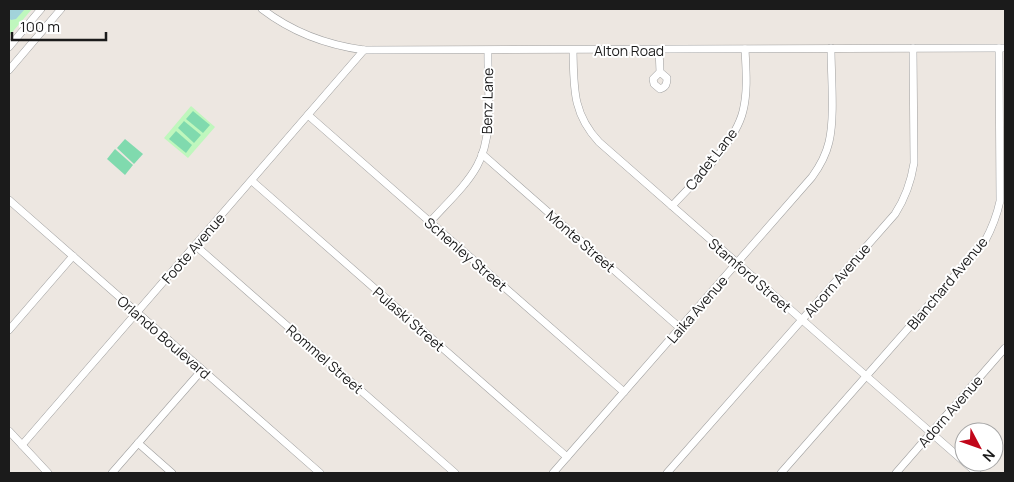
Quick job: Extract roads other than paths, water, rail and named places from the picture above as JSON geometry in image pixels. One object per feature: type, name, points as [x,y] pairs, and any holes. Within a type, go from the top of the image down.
[{"type":"street","points":[[9,47],[41,9]]},
{"type":"street","points":[[9,70],[60,9]]},
{"type":"street","name":"Alton Road","points":[[262,9],[307,36],[333,44],[364,50],[1002,48]]},
{"type":"street","name":"Laika Avenue","points":[[553,473],[812,177],[825,157],[832,128],[831,48]]},
{"type":"street","name":"Alcorn Avenue","points":[[667,473],[895,214],[908,192],[914,163],[913,48]]},
{"type":"street","name":"Blanchard Avenue","points":[[782,473],[989,233],[996,218],[1000,201],[1002,48]]},
{"type":"street","points":[[660,49],[660,72]]},
{"type":"street","name":"Cadet Lane","points":[[672,206],[726,145],[738,126],[745,98],[745,49]]},
{"type":"street","name":"Foote Avenue","points":[[22,445],[364,50]]},
{"type":"street","name":"Benz Lane","points":[[430,222],[470,176],[482,154],[488,128],[488,50]]},
{"type":"street","name":"Stamford Street","points":[[574,50],[576,104],[586,126],[599,142],[976,473]]},
{"type":"street","name":"Schenley Street","points":[[308,115],[624,392]]},
{"type":"street","name":"Monte Street","points":[[482,154],[680,328]]},
{"type":"street","name":"Pulaski Street","points":[[252,180],[567,457]]},
{"type":"street","name":"Orlando Boulevard","points":[[9,200],[320,473]]},
{"type":"street","name":"Rommel Street","points":[[196,246],[455,473]]},
{"type":"street","points":[[9,330],[73,256]]},
{"type":"street","name":"Adorn Avenue","points":[[896,473],[1005,348]]},
{"type":"street","points":[[112,473],[202,370]]},
{"type":"street","points":[[9,431],[48,473]]},
{"type":"street","points":[[138,443],[172,473]]},
{"type":"water","points":[[9,9],[25,9],[16,19],[11,20],[9,18]]}]
